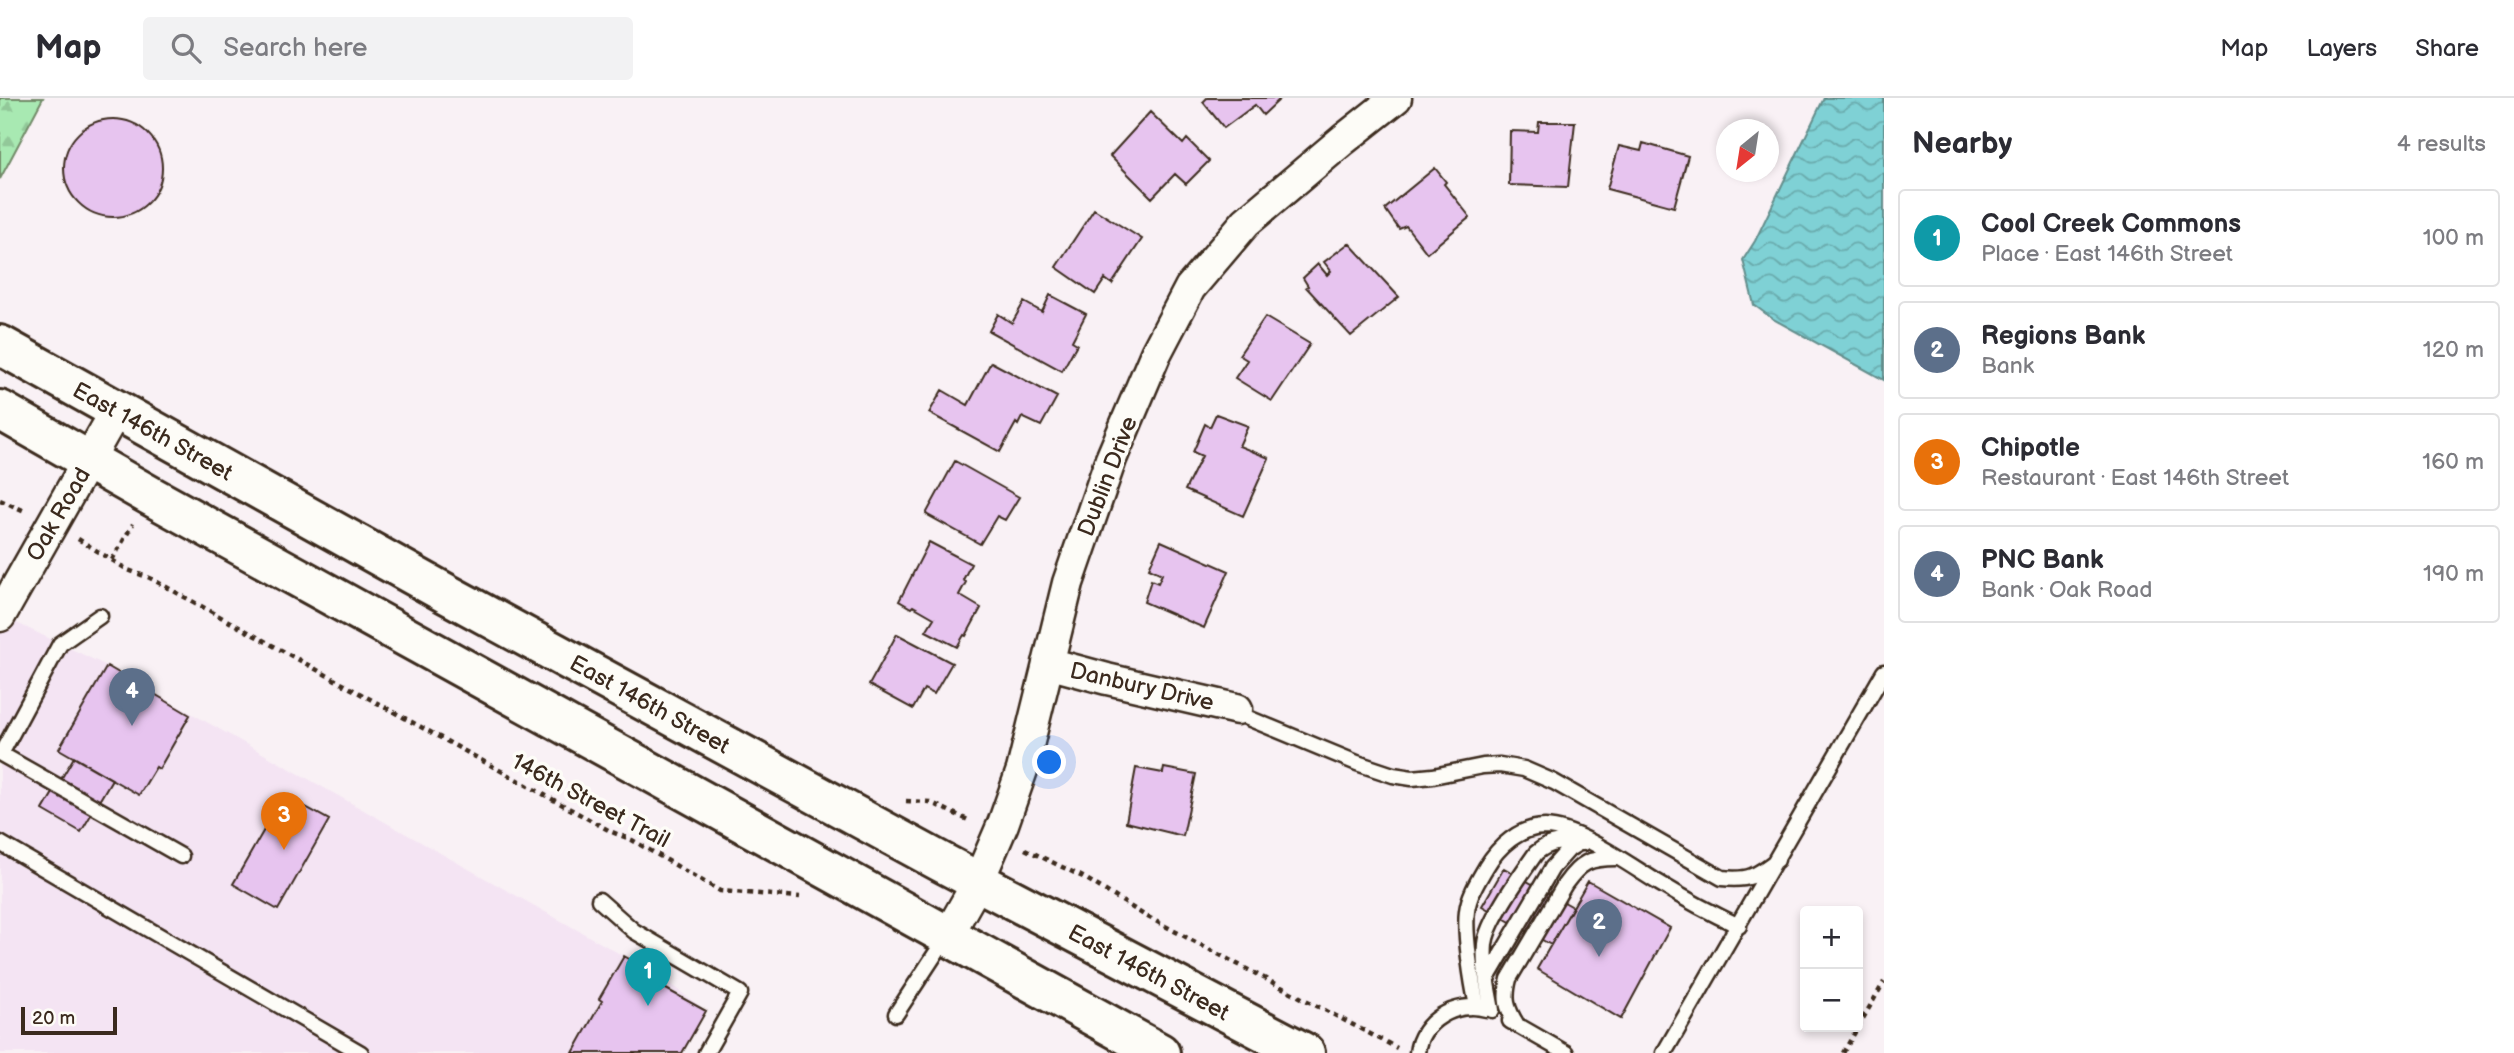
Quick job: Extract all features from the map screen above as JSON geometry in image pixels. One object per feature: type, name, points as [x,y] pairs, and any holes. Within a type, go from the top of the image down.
[{"type":"main road","name":"East 146th Street","points":[[0,345],[447,594],[1291,1050]]},
{"type":"main road","points":[[0,410],[170,507],[1160,1053]]},
{"type":"street","name":"Dublin Drive","points":[[948,935],[978,882],[1022,770],[1068,583],[1111,459],[1156,353],[1190,288],[1246,222],[1396,98]]},
{"type":"street","name":"Oak Road","points":[[0,616],[116,411]]},
{"type":"street","name":"Danbury Drive","points":[[1048,663],[1237,709]]},
{"type":"lane","points":[[100,617],[60,644],[1,754],[181,856]]},
{"type":"lane","points":[[1664,1053],[1884,673]]},
{"type":"lane","points":[[1237,709],[1248,718],[1393,775],[1412,778],[1500,765],[1524,769],[1554,782],[1722,878],[1740,880],[1758,875],[1777,860]]},
{"type":"lane","points":[[1477,1006],[1472,983],[1466,912],[1472,891],[1493,856],[1506,841],[1522,833],[1544,827],[1573,833],[1699,907],[1739,926]]},
{"type":"lane","points":[[1492,1010],[1486,980],[1485,943],[1489,929],[1529,863],[1546,844],[1563,841],[1586,843]]},
{"type":"lane","points":[[0,843],[360,1053]]},
{"type":"lane","points":[[1486,980],[1552,868],[1562,855],[1586,843]]},
{"type":"lane","points":[[1517,1025],[1508,1011],[1505,995],[1510,979],[1565,884],[1584,862],[1597,858],[1617,858]]},
{"type":"lane","points":[[599,900],[634,931],[740,993],[706,1053]]},
{"type":"lane","points":[[896,1014],[948,935]]},
{"type":"lane","points":[[1417,1053],[1420,1039],[1436,1020],[1461,1007],[1477,1006],[1492,1010],[1566,1053]]},
{"type":"path","points":[[0,500],[14,505]]},
{"type":"path","name":"146th Street Trail","points":[[89,546],[128,570],[150,578],[504,774],[632,840],[720,891],[808,899]]},
{"type":"path","points":[[1039,856],[1085,878],[1144,915],[1407,1053]]},
{"type":"path","points":[[1843,1053],[1884,982]]},
{"type":"shaded area","points":[[0,615],[107,666],[661,977],[706,1011],[682,1053],[0,1053]]},
{"type":"green space","points":[[0,98],[43,98],[0,179]]},
{"type":"water","points":[[1824,98],[1884,98],[1884,380],[1773,319],[1754,305],[1743,260],[1755,241]]},
{"type":"building","points":[[1207,98],[1281,98],[1263,115],[1255,105],[1224,128],[1203,102]]},
{"type":"building","points":[[1150,112],[1183,144],[1187,139],[1209,161],[1186,184],[1175,174],[1152,198],[1110,156]]},
{"type":"building","points":[[113,119],[132,123],[148,133],[158,149],[162,168],[158,187],[148,203],[132,213],[113,217],[94,213],[78,203],[68,187],[64,168],[68,149],[78,133],[94,123]]},
{"type":"building","points":[[1539,122],[1575,122],[1568,187],[1509,185],[1510,131],[1538,132]]},
{"type":"building","points":[[1643,143],[1688,156],[1674,207],[1607,189],[1619,146],[1641,151]]},
{"type":"building","points":[[1435,168],[1470,217],[1427,253],[1406,226],[1399,229],[1385,209]]},
{"type":"building","points":[[1094,209],[1142,239],[1112,284],[1105,279],[1095,294],[1056,267]]},
{"type":"building","points":[[1349,243],[1399,297],[1351,336],[1306,287],[1308,286],[1303,278],[1318,264],[1327,275],[1331,271],[1324,262]]},
{"type":"building","points":[[1050,295],[1086,314],[1072,341],[1077,344],[1062,371],[989,331],[998,314],[1012,323],[1024,302],[1042,312]]},
{"type":"building","points":[[1265,317],[1310,344],[1272,401],[1235,378],[1247,360],[1239,355]]},
{"type":"building","points":[[991,362],[1057,397],[1041,426],[1022,417],[1000,452],[929,413],[942,390],[968,405]]},
{"type":"building","points":[[1216,414],[1248,426],[1239,446],[1269,458],[1243,516],[1185,490],[1202,456],[1193,452],[1205,424],[1210,427]]},
{"type":"building","points":[[955,461],[1019,497],[1005,520],[997,516],[980,544],[926,514]]},
{"type":"building","points":[[1161,541],[1229,571],[1204,628],[1144,602],[1151,580],[1158,583],[1162,574],[1149,568]]},
{"type":"building","points":[[929,542],[971,564],[959,595],[981,608],[957,647],[926,631],[934,618],[899,601]]},
{"type":"building","points":[[897,634],[952,663],[934,694],[924,689],[913,709],[869,685]]},
{"type":"building","points":[[107,666],[190,715],[159,769],[156,767],[139,795],[59,749]]},
{"type":"building","points":[[74,757],[112,779],[81,832],[43,810]]},
{"type":"building","points":[[1136,768],[1163,773],[1164,768],[1196,774],[1183,836],[1126,822]]},
{"type":"building","points":[[284,795],[329,820],[278,910],[233,884]]},
{"type":"building","points":[[1504,868],[1573,907],[1551,945],[1482,906]]},
{"type":"building","points":[[1588,881],[1670,928],[1621,1019],[1537,969]]},
{"type":"building","points":[[624,956],[661,977],[657,984],[706,1011],[682,1053],[573,1053],[602,1001],[599,999]]},
{"type":"place","name":"PNC Bank","points":[[132,726]]},
{"type":"place","name":"Chipotle","points":[[284,850]]},
{"type":"place","name":"Regions Bank","points":[[1599,957]]},
{"type":"place","name":"Cool Creek Commons","points":[[648,1006]]}]
